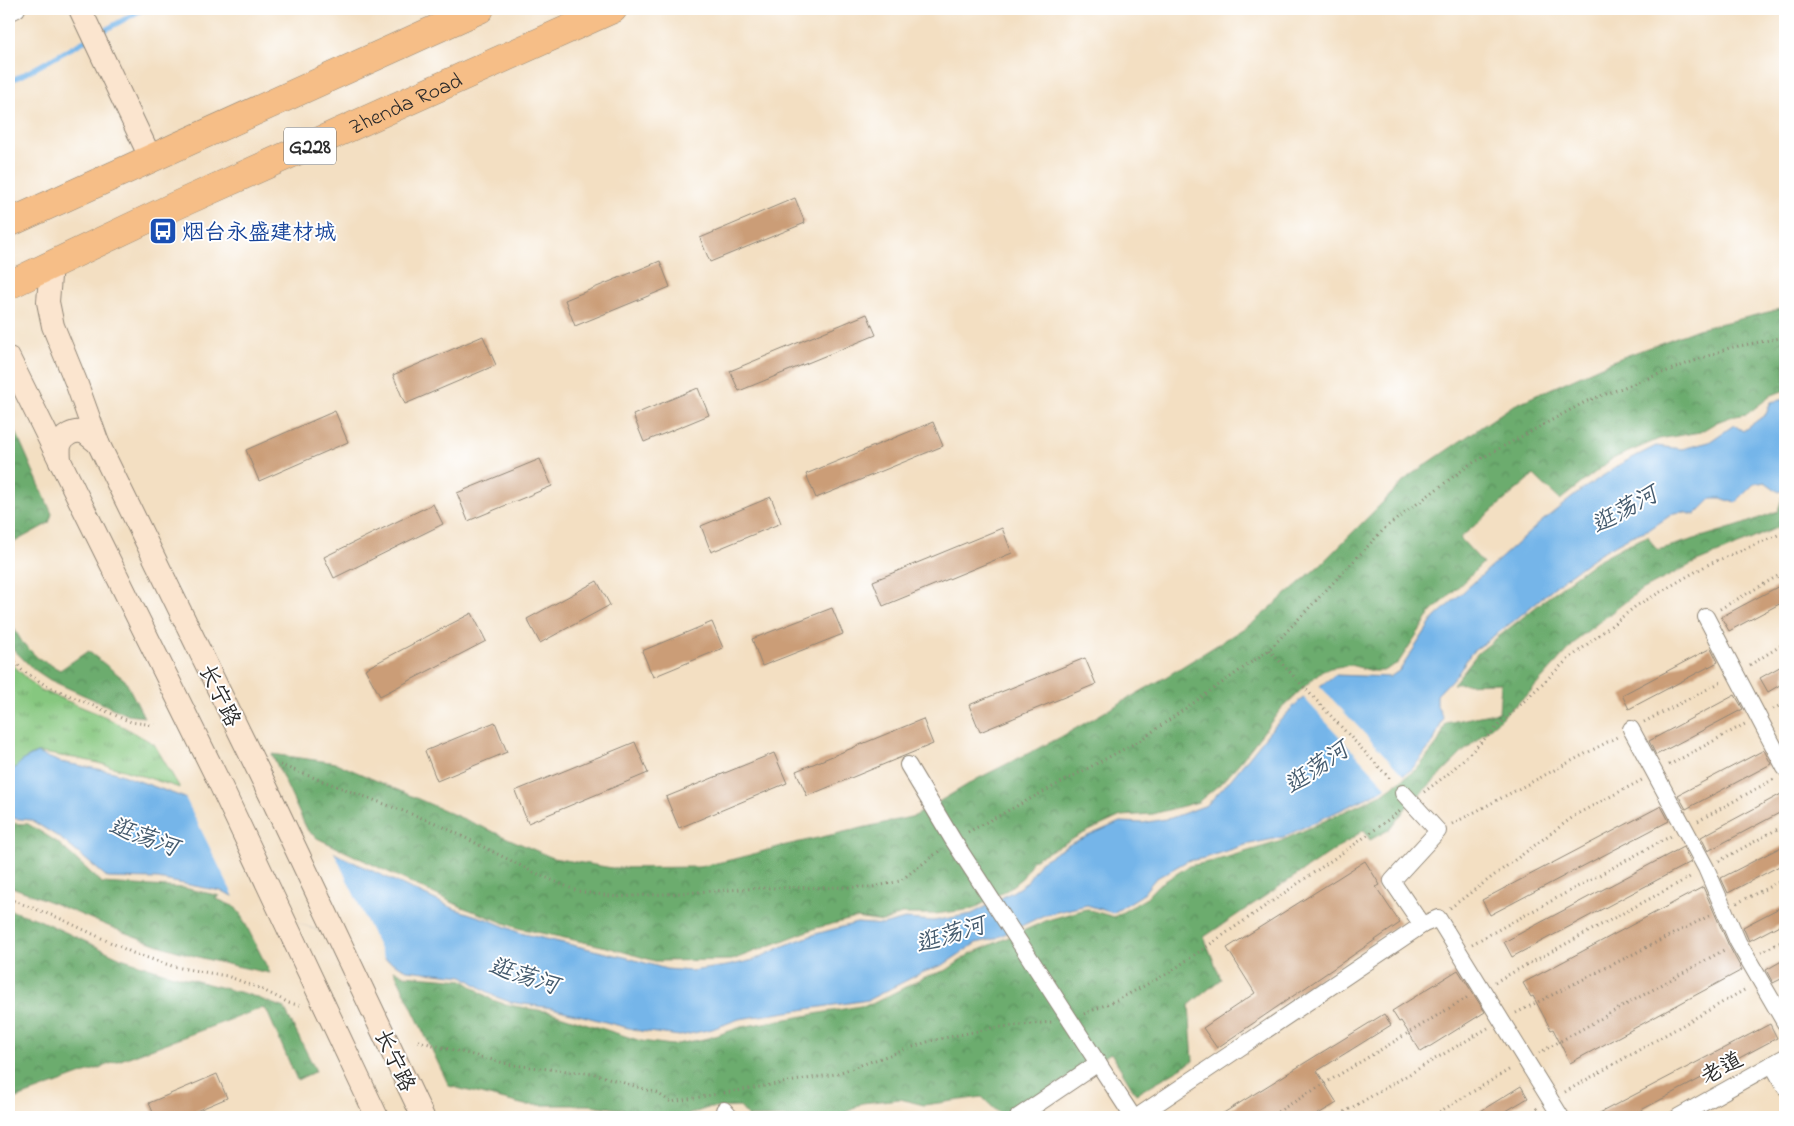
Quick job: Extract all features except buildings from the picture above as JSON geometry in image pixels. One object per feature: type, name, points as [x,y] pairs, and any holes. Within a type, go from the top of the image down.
[{"type":"highway","name":"G228","points":[[9,223],[480,9]]},
{"type":"highway","name":"Zhenda Road","points":[[9,285],[51,264],[613,9]]},
{"type":"street","points":[[9,13],[17,9]]},
{"type":"street","points":[[80,9],[151,159]]},
{"type":"street","name":"长宁路","points":[[51,264],[48,302],[52,326],[76,382],[98,443],[274,803],[423,1117]]},
{"type":"street","name":"长宁路","points":[[9,358],[220,784],[377,1117]]},
{"type":"street","points":[[60,462],[60,444],[70,434],[77,431],[98,443]]},
{"type":"street","points":[[1706,617],[1758,717],[1781,773]]},
{"type":"street","points":[[1631,729],[1706,868],[1738,942],[1785,1023]]},
{"type":"street","points":[[908,765],[967,862],[1133,1117]]},
{"type":"street","points":[[1408,800],[1438,831],[1392,881],[1422,925]]},
{"type":"street","points":[[1137,1117],[1422,925],[1438,918],[1561,1117]]},
{"type":"street","points":[[1779,1061],[1785,1087]]},
{"type":"street","name":"老道","points":[[1678,1117],[1779,1061]]},
{"type":"street","points":[[1018,1117],[1098,1063]]},
{"type":"path","points":[[280,766],[438,824],[529,870],[576,891],[617,897],[760,888],[873,887],[900,881],[953,840],[1139,741],[1269,650],[1386,526],[1469,465],[1587,401],[1729,348],[1785,337]]},
{"type":"path","points":[[418,1041],[512,1065],[595,1074],[657,1093],[672,1102],[835,1074],[930,1041],[992,1028],[1070,1020],[1119,999],[1167,974],[1358,842],[1408,800],[1448,774],[1565,662],[1636,606],[1707,565],[1785,532]]},
{"type":"path","points":[[1706,617],[1785,572]]},
{"type":"path","points":[[1438,831],[1736,674],[1785,643]]},
{"type":"path","points":[[1269,650],[1408,800]]},
{"type":"path","points":[[9,654],[22,670],[45,685],[131,722],[154,725]]},
{"type":"path","points":[[1438,918],[1577,814],[1758,717]]},
{"type":"path","points":[[1459,952],[1781,773]]},
{"type":"path","points":[[1269,1117],[1482,989],[1785,826]]},
{"type":"path","points":[[1336,1117],[1501,1020],[1785,879]]},
{"type":"path","points":[[9,898],[59,918],[133,953],[175,967],[227,976],[259,988],[288,1003],[327,1010]]},
{"type":"path","points":[[1748,959],[1785,940]]},
{"type":"path","points":[[1431,1117],[1526,1060],[1738,942]]},
{"type":"path","points":[[1550,1100],[1761,980]]},
{"type":"green space","points":[[1785,308],[1785,390],[1772,395],[1747,414],[1730,417],[1700,432],[1659,439],[1612,459],[1560,500],[1534,475],[1460,538],[1483,563],[1431,613],[1398,663],[1383,671],[1373,671],[1350,665],[1330,668],[1319,673],[1281,709],[1241,761],[1220,784],[1198,802],[1153,814],[1121,816],[1080,835],[1033,860],[1023,877],[1007,890],[973,909],[935,914],[901,914],[883,922],[856,918],[816,928],[732,960],[655,961],[607,947],[518,928],[462,907],[317,838],[308,831],[272,754],[336,763],[553,858],[612,868],[699,867],[915,816],[977,779],[1059,738],[1164,678],[1254,622],[1320,565],[1409,476],[1512,406],[1615,360],[1698,329]]},
{"type":"green space","points":[[9,416],[52,514],[49,523],[9,545]]},
{"type":"green space","points":[[1785,494],[1785,524],[1692,564],[1638,592],[1581,636],[1531,691],[1463,752],[1406,808],[1390,829],[1370,840],[1364,830],[1204,937],[1221,979],[1189,1005],[1193,1061],[1136,1094],[1111,1053],[1085,1066],[1010,1117],[1001,1115],[982,1097],[924,1105],[900,1099],[862,1103],[839,1117],[749,1117],[740,1107],[708,1108],[681,1117],[590,1105],[525,1105],[449,1086],[394,970],[403,975],[463,980],[492,1000],[508,1005],[550,1012],[641,1041],[672,1045],[709,1038],[741,1027],[872,1004],[925,977],[947,970],[970,954],[1048,920],[1086,909],[1114,917],[1145,899],[1157,886],[1189,866],[1214,861],[1279,842],[1382,794],[1418,768],[1438,743],[1446,723],[1499,712],[1501,683],[1453,684],[1478,653],[1566,583],[1596,561],[1648,536],[1658,550],[1741,525],[1778,511]]},
{"type":"green space","points":[[9,620],[22,642],[38,658],[60,670],[88,651],[125,680],[144,717],[128,715],[50,680],[32,668],[9,645]]},
{"type":"green space","points":[[9,661],[38,689],[106,717],[154,744],[180,788],[106,765],[44,753],[34,754],[9,771]]},
{"type":"green space","points":[[9,823],[28,824],[57,842],[102,883],[184,888],[220,896],[215,898],[235,907],[241,915],[270,973],[162,946],[9,886]]},
{"type":"green space","points":[[9,910],[37,919],[121,958],[166,973],[250,995],[284,1008],[316,1071],[297,1080],[267,1011],[262,1008],[9,1101]]},
{"type":"water","name":"逛荡河","points":[[1785,399],[1785,490],[1779,492],[1765,482],[1754,484],[1735,503],[1721,498],[1712,498],[1695,515],[1683,512],[1674,513],[1650,529],[1631,536],[1600,553],[1564,579],[1515,620],[1471,653],[1459,672],[1437,695],[1437,706],[1443,718],[1433,743],[1412,769],[1379,792],[1283,837],[1187,861],[1155,879],[1142,895],[1113,913],[1087,905],[1044,915],[994,939],[976,943],[943,965],[921,973],[868,1000],[739,1019],[712,1029],[680,1036],[640,1031],[552,1008],[510,1002],[494,996],[463,976],[407,970],[369,951],[221,891],[158,879],[108,878],[60,838],[31,820],[9,818],[9,771],[12,771],[23,760],[37,753],[60,762],[114,772],[262,826],[311,839],[340,856],[455,909],[520,933],[628,958],[666,969],[691,971],[754,960],[816,934],[857,923],[883,925],[905,919],[934,921],[972,914],[1026,883],[1040,862],[1072,843],[1120,822],[1143,823],[1171,818],[1207,805],[1232,778],[1270,731],[1298,702],[1335,675],[1390,677],[1400,670],[1434,618],[1541,522],[1583,489],[1624,462],[1656,446],[1682,449],[1709,442],[1734,425],[1743,431],[1766,414],[1771,402]]},
{"type":"pier","points":[[1318,684],[1405,777],[1388,789],[1302,696]]},
{"type":"pier","points":[[184,795],[262,824],[312,836],[332,848],[386,962],[314,929],[235,899]]},
{"type":"waterway","points":[[98,34],[143,9]]},
{"type":"waterway","points":[[9,81],[88,39]]},
{"type":"place","name":"烟台永盛建材城","points":[[163,231]]}]
